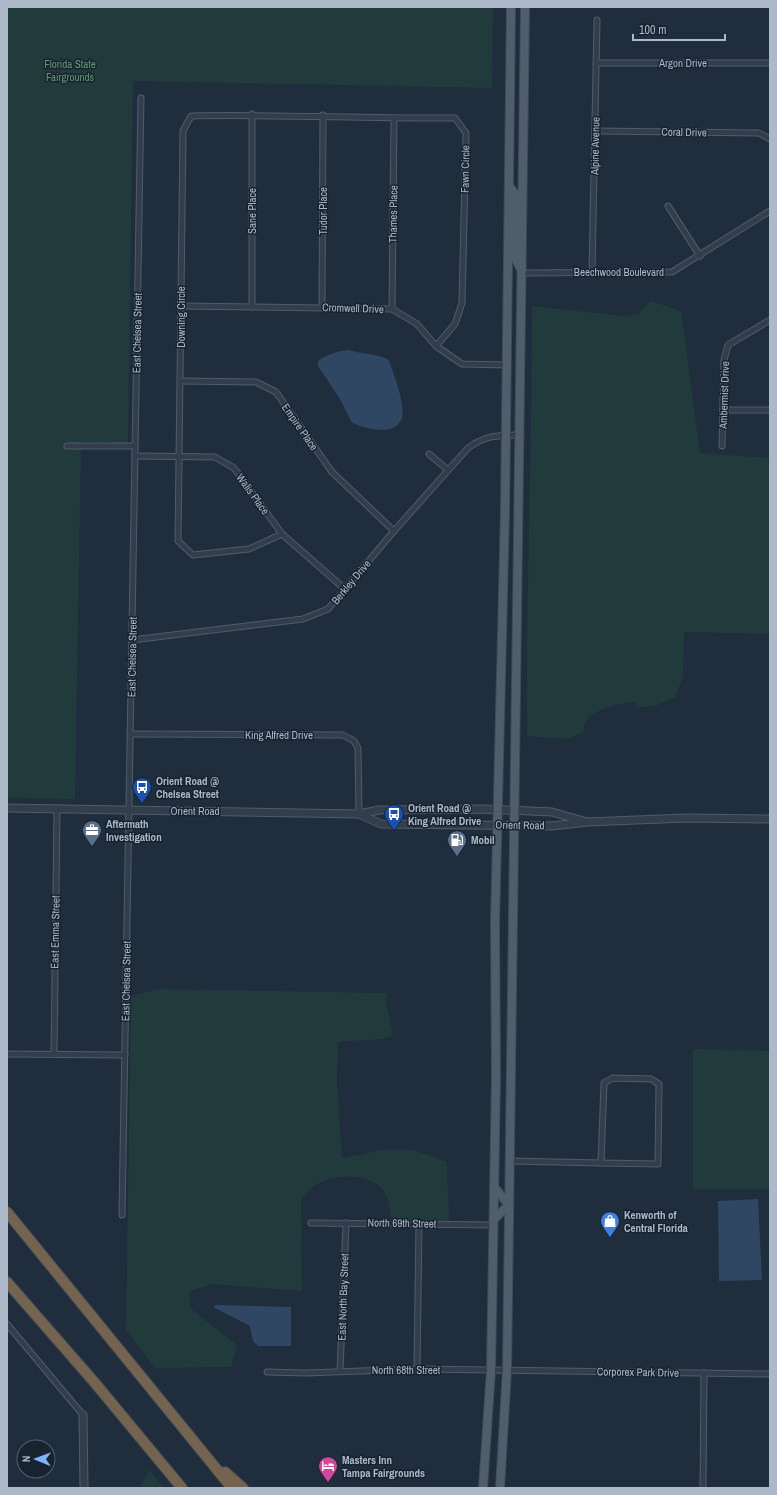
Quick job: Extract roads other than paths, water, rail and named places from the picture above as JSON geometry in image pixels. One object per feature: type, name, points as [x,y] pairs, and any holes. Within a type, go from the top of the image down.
[{"type":"highway","points":[[7,1212],[232,1488]]},
{"type":"highway","points":[[7,1282],[95,1383],[182,1488]]},
{"type":"highway","points":[[193,1441],[243,1488]]},
{"type":"main road","points":[[484,1488],[491,1370],[494,1222],[497,810],[506,435],[511,7]]},
{"type":"main road","points":[[500,1488],[507,1370],[526,7]]},
{"type":"main road","points":[[509,186],[515,194],[515,258],[523,273]]},
{"type":"main road","points":[[508,290],[514,280],[523,273]]},
{"type":"main road","points":[[494,1188],[509,1205]]},
{"type":"main road","points":[[494,1222],[509,1205]]},
{"type":"street","name":"Alpine Avenue","points":[[592,272],[596,131],[597,20]]},
{"type":"street","name":"Argon Drive","points":[[596,64],[770,63]]},
{"type":"street","name":"East Chelsea Street","points":[[122,1215],[141,98]]},
{"type":"street","name":"Downing Circle","points":[[282,534],[249,549],[193,555],[178,541],[183,131],[191,116],[252,114],[323,116]]},
{"type":"street","name":"Sane Place","points":[[252,114],[252,307]]},
{"type":"street","name":"Fawn Circle","points":[[323,116],[394,119],[455,118],[466,133],[462,304],[455,324],[436,346]]},
{"type":"street","name":"Tudor Place","points":[[322,307],[323,116]]},
{"type":"street","name":"Thames Place","points":[[392,309],[394,119]]},
{"type":"street","name":"Coral Drive","points":[[596,131],[758,133],[770,140]]},
{"type":"street","points":[[668,206],[700,256]]},
{"type":"street","name":"Beechwood Boulevard","points":[[523,273],[672,272],[700,256],[770,211]]},
{"type":"street","name":"Cromwell Drive","points":[[180,306],[392,309],[417,324],[436,346],[462,364],[507,365]]},
{"type":"street","name":"Ambermist Drive","points":[[722,446],[724,360],[728,345],[770,320]]},
{"type":"street","name":"Empire Place","points":[[181,381],[256,382],[276,392],[332,472],[394,531]]},
{"type":"street","points":[[722,410],[770,410]]},
{"type":"street","name":"Berkley Drive","points":[[132,640],[303,619],[328,609],[346,590],[394,531],[468,448],[480,438],[521,435]]},
{"type":"street","points":[[67,446],[135,446]]},
{"type":"street","points":[[429,454],[448,470]]},
{"type":"street","name":"Walis Place","points":[[135,456],[216,457],[234,468],[282,534],[346,590]]},
{"type":"street","name":"King Alfred Drive","points":[[130,734],[342,736],[354,741],[358,748],[359,814]]},
{"type":"street","name":"Orient Road","points":[[7,808],[359,814],[379,810],[514,810],[552,812],[587,822]]},
{"type":"street","name":"East Emma Street","points":[[54,1054],[57,809]]},
{"type":"street","name":"Orient Road","points":[[359,814],[381,824],[552,826],[587,822],[686,818],[770,819]]},
{"type":"street","points":[[7,1054],[125,1055]]},
{"type":"street","points":[[510,1161],[601,1164],[658,1164],[659,1084],[651,1079],[613,1078],[604,1083],[601,1164]]},
{"type":"street","name":"North 69th Street","points":[[311,1223],[494,1222]]},
{"type":"street","name":"East North Bay Street","points":[[340,1371],[346,1223]]},
{"type":"street","points":[[417,1369],[419,1223]]},
{"type":"street","points":[[7,1324],[84,1415],[84,1488]]},
{"type":"street","name":"North 68th Street","points":[[267,1372],[306,1373],[417,1369],[507,1370]]},
{"type":"street","name":"Corporex Park Drive","points":[[507,1370],[770,1374]]},
{"type":"street","points":[[703,1488],[704,1373]]},
{"type":"water","points":[[349,350],[381,356],[389,360],[401,397],[403,412],[402,418],[393,428],[379,430],[352,423],[340,399],[318,366],[318,361],[325,356]]},
{"type":"water","points":[[758,1199],[762,1280],[719,1281],[718,1201]]},
{"type":"water","points":[[215,1305],[291,1307],[291,1346],[258,1346],[253,1341],[250,1326],[213,1307]]},
{"type":"place","name":"Orient Road @ Chelsea Street","points":[[142,804]]},
{"type":"place","name":"Orient Road @ King Alfred Drive","points":[[394,831]]},
{"type":"place","name":"Aftermath Investigation","points":[[92,847]]},
{"type":"place","name":"Mobil","points":[[457,857]]},
{"type":"place","name":"Kenworth of Central Florida","points":[[610,1238]]},
{"type":"place","name":"Masters Inn Tampa Fairgrounds","points":[[328,1483]]},
{"type":"park label","name":"Florida State Fairgrounds","points":[[70,70]]}]
